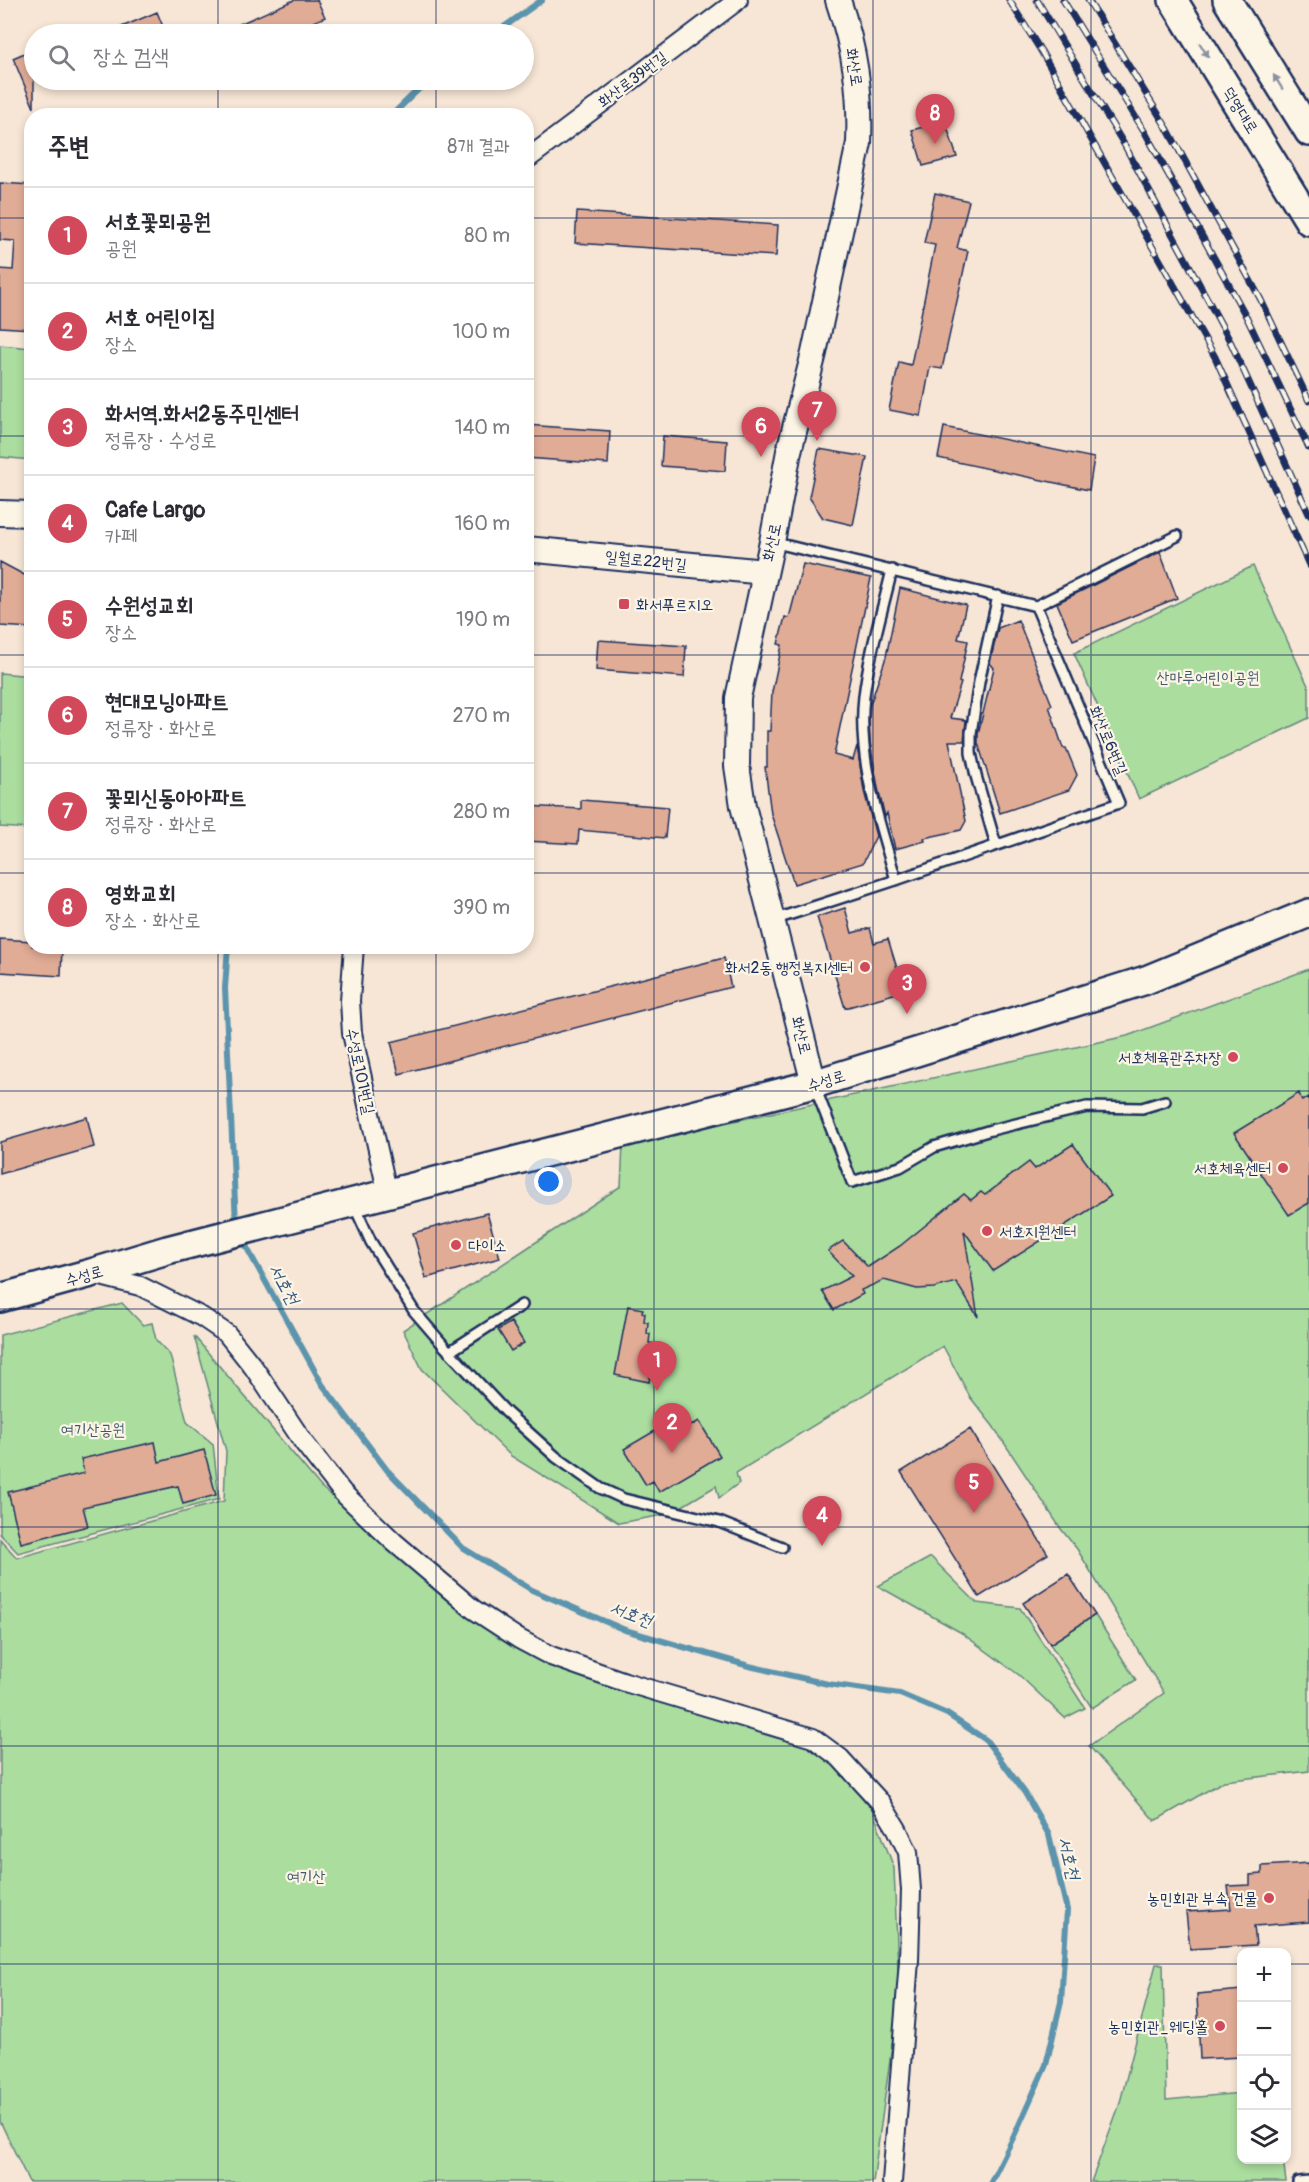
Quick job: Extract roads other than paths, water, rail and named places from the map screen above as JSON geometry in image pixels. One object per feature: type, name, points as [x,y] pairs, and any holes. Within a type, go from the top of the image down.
[{"type":"main road","name":"덕영대로","points":[[1173,0],[1309,220]]},
{"type":"main road","points":[[1227,0],[1309,132]]},
{"type":"main road","name":"수성로","points":[[0,1298],[92,1274],[167,1250],[814,1084],[1146,980],[1309,913]]},
{"type":"street","name":"화산로39번길","points":[[534,154],[738,0]]},
{"type":"street","name":"화산로","points":[[814,1084],[743,806],[737,766],[738,698],[789,451],[814,353],[859,143],[861,108],[857,71],[851,38],[838,0]]},
{"type":"street","points":[[0,513],[24,514]]},
{"type":"street","name":"일월로22번길","points":[[534,550],[765,572]]},
{"type":"street","name":"수성로101번길","points":[[353,954],[350,1001],[352,1033],[388,1194]]},
{"type":"street","points":[[92,1274],[140,1286],[202,1317],[226,1334],[254,1368],[304,1443],[343,1493],[394,1542],[483,1615],[519,1639],[551,1656],[624,1682],[813,1738],[840,1758],[881,1803],[908,1852],[911,1890],[909,1960],[892,2182]]},
{"type":"lane","points":[[772,542],[1036,606],[1177,536]]},
{"type":"lane","points":[[892,570],[868,678],[864,711],[864,743],[872,790],[896,880]]},
{"type":"lane","points":[[996,845],[976,776],[971,733],[979,682],[998,596]]},
{"type":"lane","name":"화산로6번길","points":[[773,920],[1119,803],[1036,606]]},
{"type":"lane","points":[[814,1084],[852,1182],[900,1167],[934,1147],[991,1130],[1087,1107],[1142,1108],[1165,1101]]},
{"type":"lane","points":[[342,1205],[371,1242],[414,1311],[449,1352],[520,1426],[556,1457],[600,1488],[624,1499],[719,1522],[782,1547]]},
{"type":"lane","points":[[449,1352],[522,1305]]},
{"type":"lane","points":[[1298,2182],[1309,2181]]},
{"type":"waterway","name":"서호천","points":[[508,24],[542,0]]},
{"type":"waterway","name":"서호천","points":[[399,108],[418,90]]},
{"type":"waterway","name":"서호천","points":[[227,954],[225,988],[236,1224]]},
{"type":"waterway","name":"서호천","points":[[242,1239],[322,1384],[387,1470],[463,1548],[532,1590],[625,1630],[749,1666],[828,1684],[900,1694],[947,1714],[986,1740],[1025,1793],[1049,1835],[1067,1910],[1061,2002],[1046,2065],[991,2182]]},
{"type":"railway","points":[[1009,0],[1041,51],[1215,357],[1309,565]]},
{"type":"railway","points":[[1037,0],[1125,146],[1231,343],[1309,514]]},
{"type":"railway","points":[[1063,0],[1146,134],[1247,318],[1309,448]]},
{"type":"railway","points":[[1088,0],[1167,128],[1261,300],[1309,401]]},
{"type":"place","name":"영화교회","points":[[935,144]]},
{"type":"place","name":"꽃뫼신동아아파트","points":[[817,441]]},
{"type":"place","name":"현대모닝아파트","points":[[761,457]]},
{"type":"place","name":"화서푸르지오","points":[[624,604]]},
{"type":"place","name":"화서2동 행정복지센터","points":[[865,967]]},
{"type":"place","name":"화서역.화서2동주민센터","points":[[907,1014]]},
{"type":"place","name":"서호체육관주차장","points":[[1233,1057]]},
{"type":"place","name":"서호체육센터","points":[[1283,1168]]},
{"type":"place","name":"서호지원센터","points":[[987,1231]]},
{"type":"place","name":"다이소","points":[[456,1245]]},
{"type":"place","name":"서호꽃뫼공원","points":[[657,1391]]},
{"type":"place","name":"서호 어린이집","points":[[672,1453]]},
{"type":"place","name":"수원성교회","points":[[974,1513]]},
{"type":"place","name":"Cafe Largo","points":[[822,1546]]},
{"type":"place","name":"농민회관 부속 건물","points":[[1269,1898]]},
{"type":"place","name":"농민회관_웨딩홀","points":[[1220,2026]]},
{"type":"park label","name":"산마루어린이공원","points":[[1208,677]]},
{"type":"park label","name":"여기산공원","points":[[93,1429]]},
{"type":"park label","name":"여기산","points":[[306,1876]]}]
